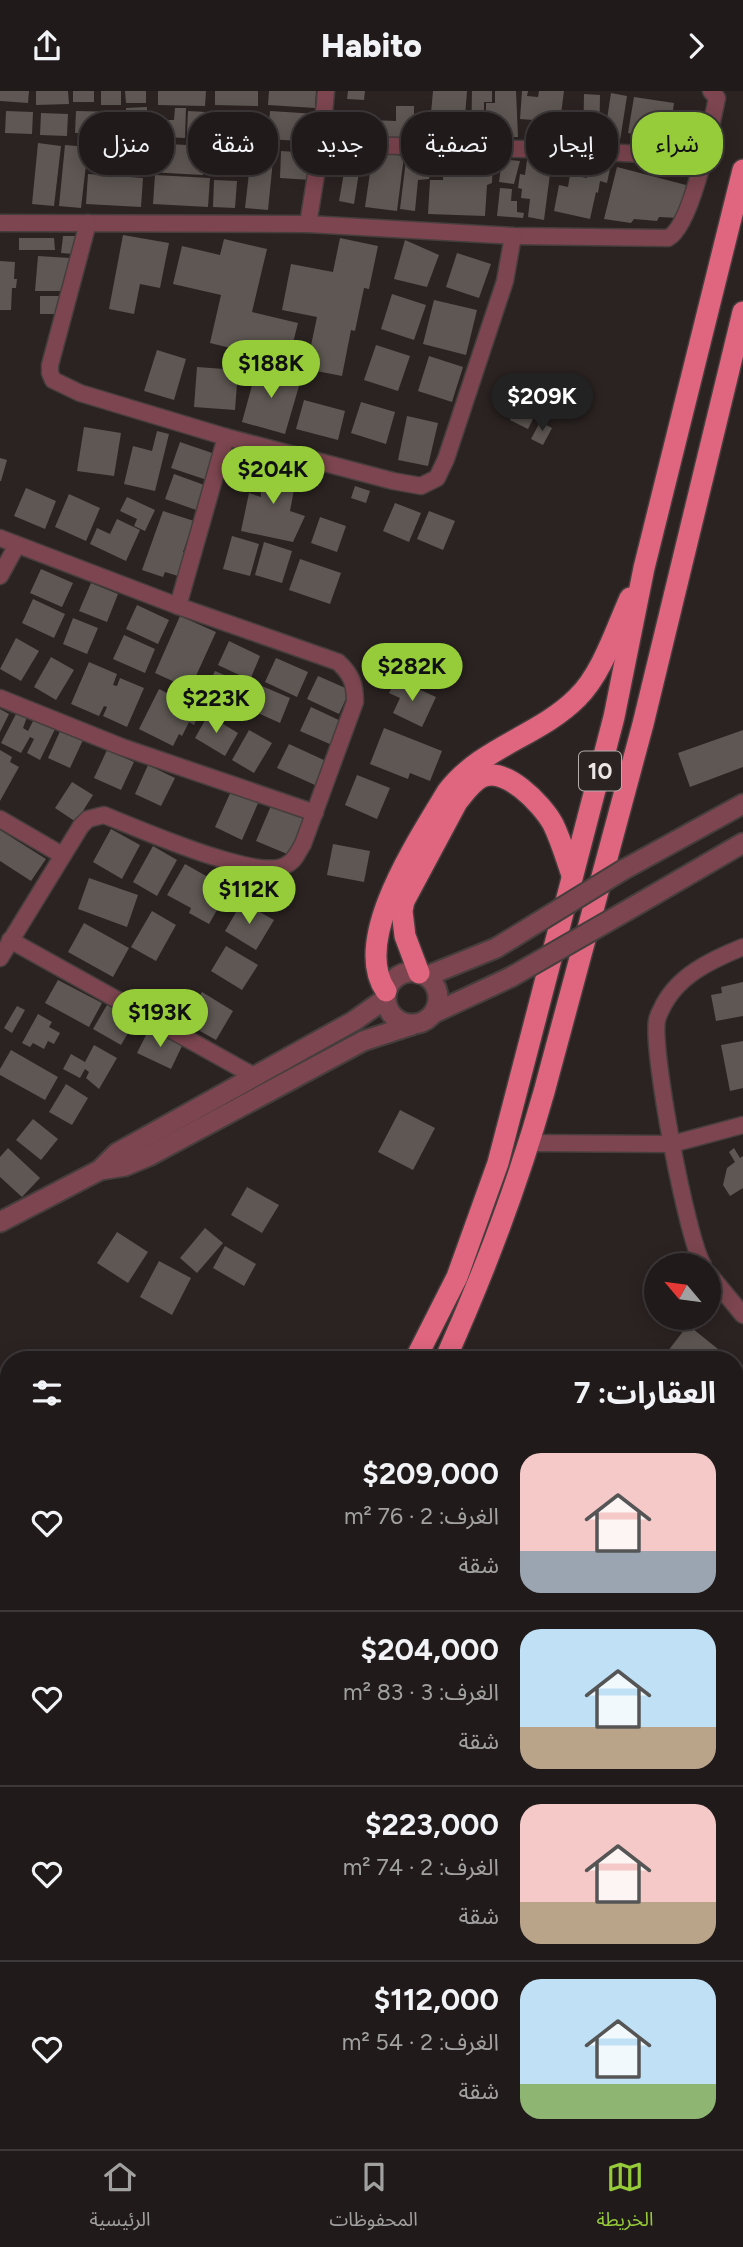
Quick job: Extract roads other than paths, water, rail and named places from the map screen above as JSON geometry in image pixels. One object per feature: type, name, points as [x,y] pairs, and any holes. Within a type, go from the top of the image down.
[{"type":"highway","name":"10","points":[[420,1351],[457,1277],[489,1188],[614,717],[644,568],[743,170]]},
{"type":"highway","name":"10","points":[[449,1351],[478,1286],[530,1143],[643,724],[743,312]]},
{"type":"highway","points":[[386,995],[376,964],[381,918],[390,894],[447,792],[458,778],[478,761],[559,713],[588,687],[644,568]]},
{"type":"highway","points":[[423,974],[402,923],[404,901],[457,802],[481,777],[501,776],[536,801],[552,822],[572,875]]},
{"type":"street","points":[[324,112],[326,91]]},
{"type":"street","points":[[711,91],[717,98],[714,112]]},
{"type":"street","points":[[387,145],[632,153]]},
{"type":"street","points":[[308,224],[316,175]]},
{"type":"street","points":[[0,223],[308,224],[513,236],[672,237],[677,233],[685,216],[698,175]]},
{"type":"street","points":[[88,223],[50,365],[52,380],[73,390],[226,437],[407,485],[421,485],[437,478],[446,459],[505,281],[513,236]]},
{"type":"street","points":[[178,605],[226,437]]},
{"type":"street","points":[[0,538],[338,662],[355,684],[355,702],[315,813],[303,844],[294,859],[285,867],[252,867],[217,858],[104,815],[88,819],[81,825],[62,855],[0,958]]},
{"type":"street","points":[[0,576],[17,545]]},
{"type":"street","points":[[0,698],[122,747],[315,813]]},
{"type":"street","points":[[0,1222],[100,1170],[117,1153],[354,1021],[386,995],[396,977],[403,973],[423,974],[496,948],[623,870],[743,804]]},
{"type":"street","points":[[0,819],[62,855]]},
{"type":"street","points":[[100,1170],[125,1166],[149,1156],[363,1041],[421,1023],[434,1013],[511,977],[743,843]]},
{"type":"street","points":[[10,940],[254,1076]]},
{"type":"street","points":[[698,1253],[693,1243],[672,1144],[657,1040],[657,1021],[662,1007],[673,991],[690,973],[743,947]]},
{"type":"street","points":[[423,974],[433,982],[438,997],[434,1013]]},
{"type":"street","points":[[386,995],[391,1015],[404,1024],[412,1025]]},
{"type":"street","points":[[530,1143],[672,1144],[743,1125]]},
{"type":"street","points":[[721,1288],[743,1315]]}]
